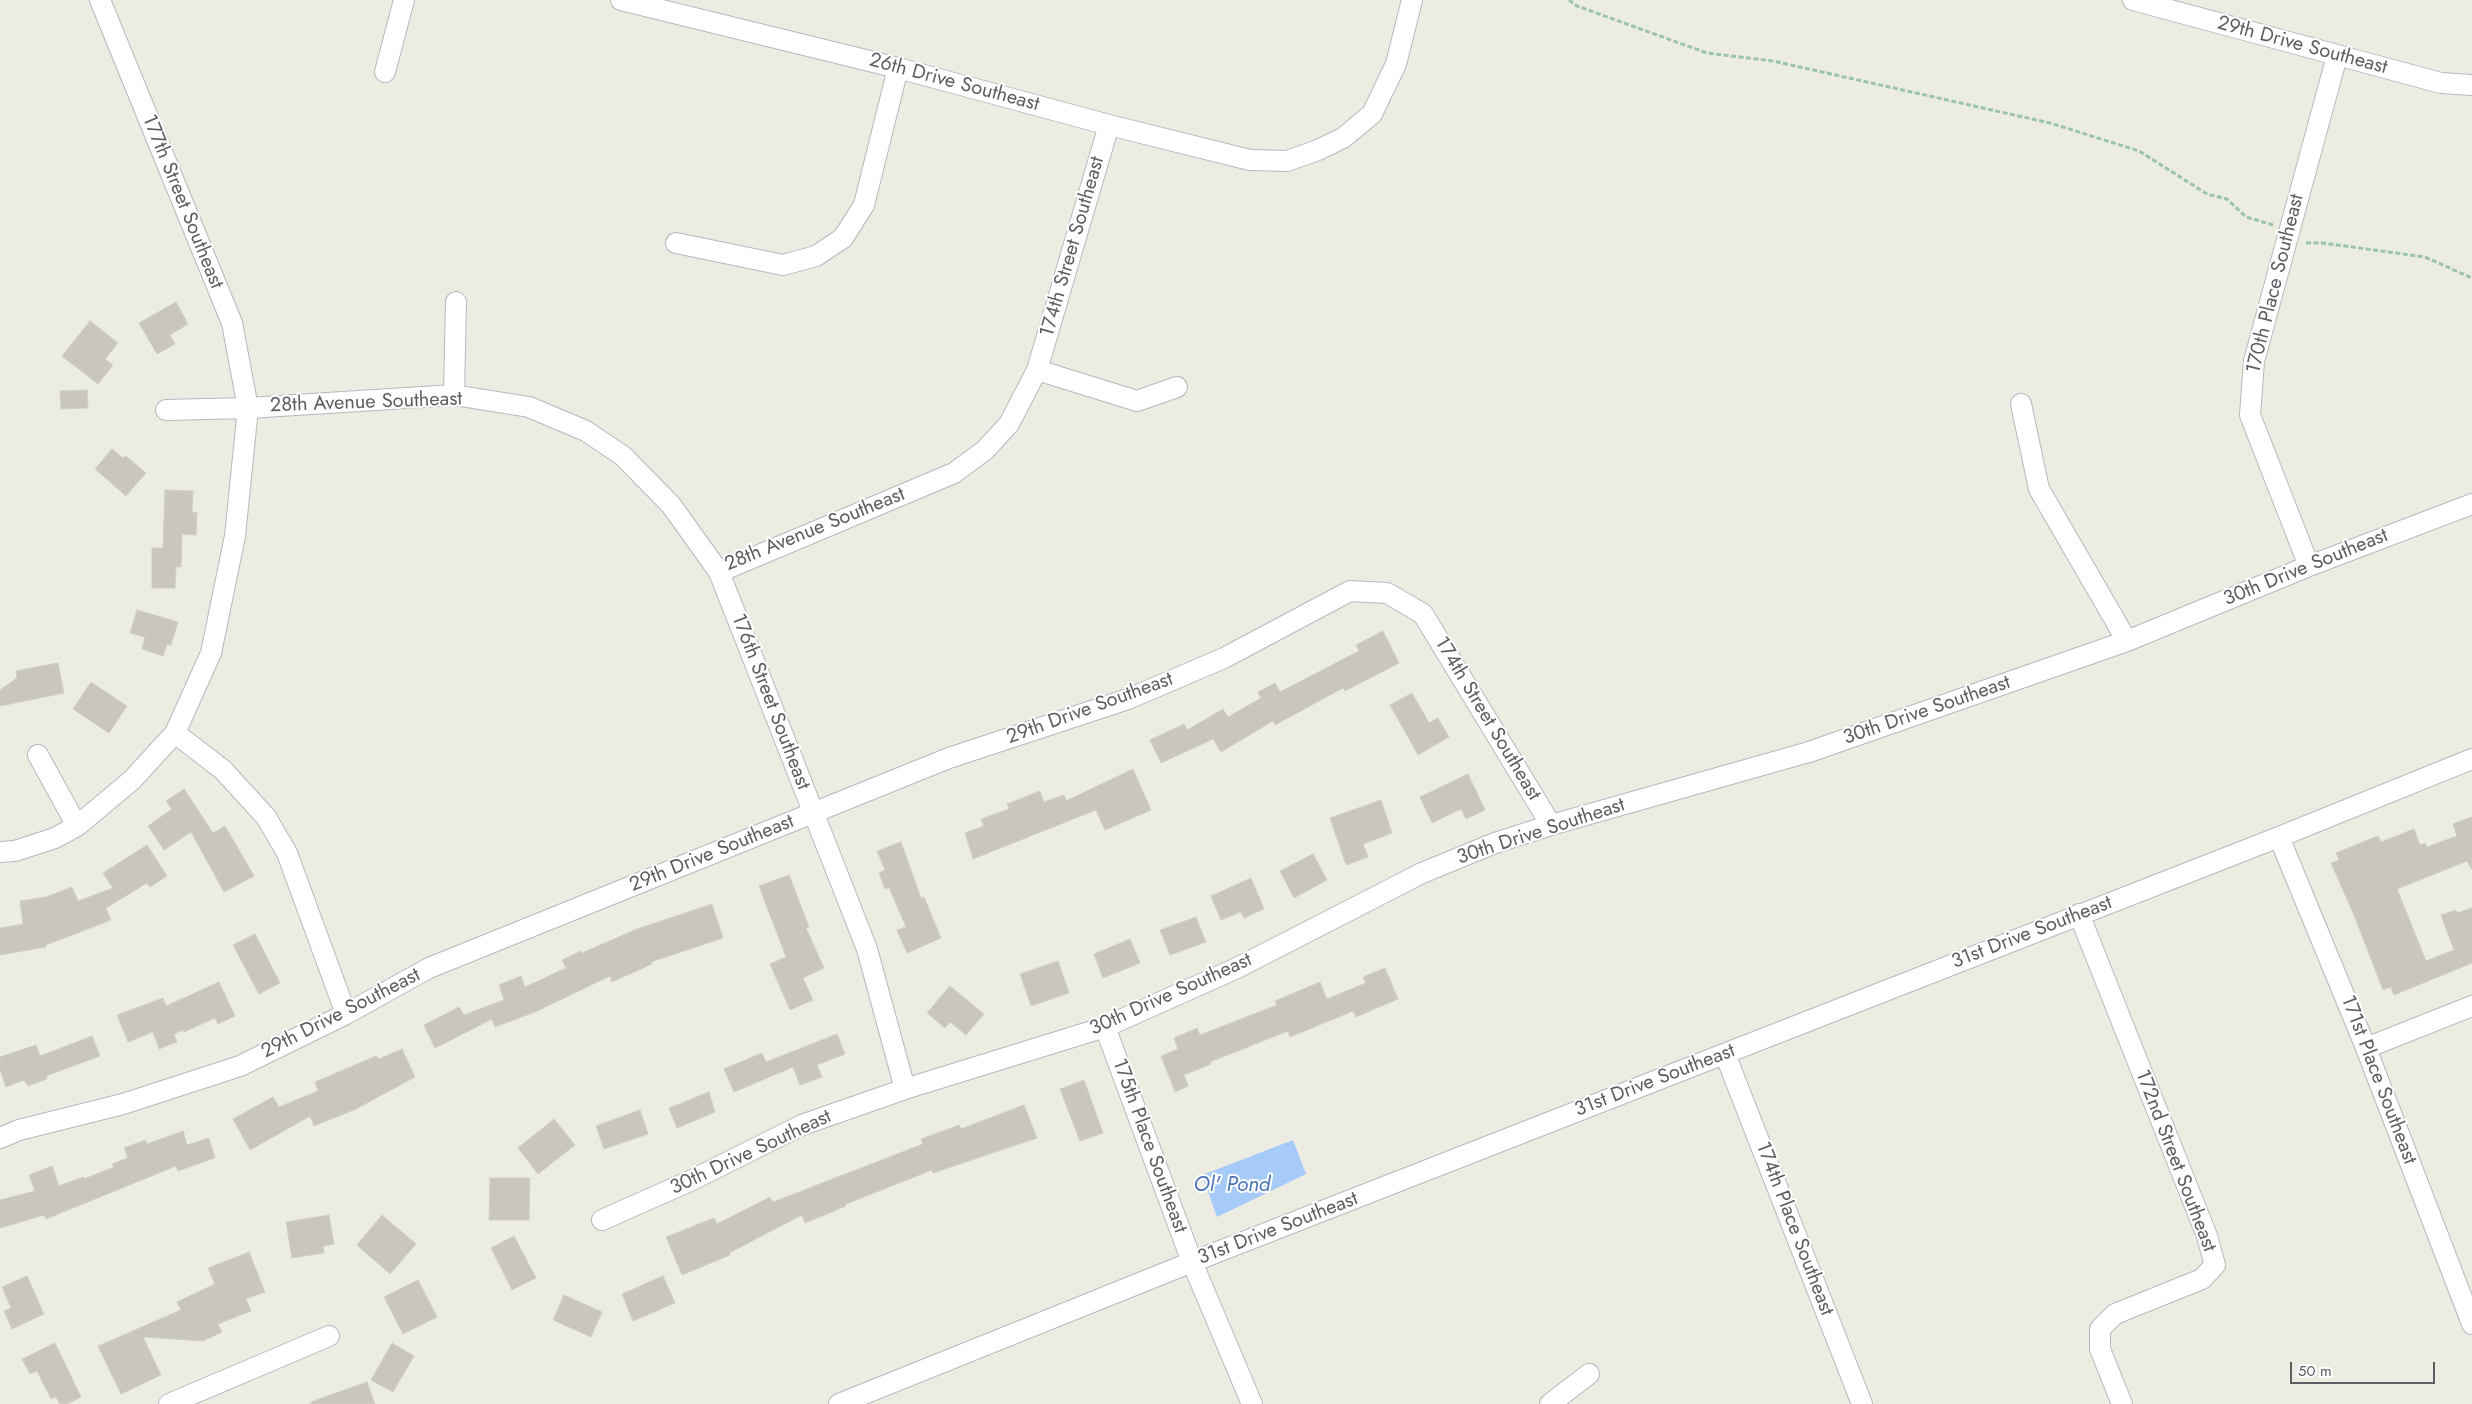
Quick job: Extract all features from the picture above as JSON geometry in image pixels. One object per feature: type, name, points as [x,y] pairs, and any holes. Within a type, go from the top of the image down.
[{"type":"street","name":"177th Street Southeast","points":[[100,0],[232,323],[248,408]]},
{"type":"street","points":[[385,72],[404,0]]},
{"type":"street","name":"26th Drive Southeast","points":[[621,0],[898,68],[1110,125],[1250,160],[1287,161],[1344,138],[1372,114],[1396,64],[1412,0]]},
{"type":"street","name":"29th Drive Southeast","points":[[2133,0],[2182,7],[2337,56],[2441,83],[2472,85]]},
{"type":"street","name":"170th Place Southeast","points":[[2309,566],[2250,415],[2254,361],[2286,236],[2337,56]]},
{"type":"street","points":[[676,243],[783,265],[816,256],[842,238],[864,205],[898,68]]},
{"type":"street","name":"174th Street Southeast","points":[[1038,370],[1110,125]]},
{"type":"street","points":[[454,395],[456,302]]},
{"type":"street","name":"28th Avenue Southeast","points":[[166,410],[248,408],[454,395],[529,407],[586,431],[624,456],[671,505],[719,572],[954,473],[985,450],[1009,424],[1038,370]]},
{"type":"street","points":[[1038,370],[1137,401],[1177,387]]},
{"type":"street","points":[[2021,404],[2039,489],[2127,640]]},
{"type":"street","name":"28th Avenue Southeast","points":[[0,852],[16,851],[55,838],[77,826],[132,780],[175,733],[211,653],[235,536],[248,408]]},
{"type":"street","name":"30th Drive Southeast","points":[[602,1220],[690,1181],[802,1125],[905,1088],[1105,1027],[1237,968],[1422,874],[1495,843],[1551,825],[1809,752],[2127,640],[2309,566],[2472,504]]},
{"type":"street","name":"176th Street Southeast","points":[[719,572],[867,950],[905,1088]]},
{"type":"street","name":"29th Drive Southeast","points":[[0,1138],[19,1130],[123,1104],[240,1066],[346,1014],[429,968],[950,758],[1128,699],[1224,658],[1350,591],[1387,593],[1423,614]]},
{"type":"street","name":"174th Street Southeast","points":[[1423,614],[1551,825]]},
{"type":"street","points":[[175,733],[223,770],[266,817],[288,854],[346,1014]]},
{"type":"street","points":[[38,754],[77,826]]},
{"type":"street","name":"31st Drive Southeast","points":[[839,1404],[1192,1262],[2472,760]]},
{"type":"street","name":"171st Place Southeast","points":[[2279,837],[2366,1048],[2472,1324]]},
{"type":"street","name":"172nd Street Southeast","points":[[2079,914],[2207,1236],[2215,1265],[2202,1279],[2114,1314],[2100,1329],[2100,1349],[2122,1404]]},
{"type":"street","points":[[2366,1048],[2472,1006]]},
{"type":"street","name":"175th Place Southeast","points":[[1105,1027],[1192,1262],[1252,1404]]},
{"type":"street","name":"174th Place Southeast","points":[[1725,1054],[1862,1404]]},
{"type":"street","points":[[169,1404],[329,1336]]},
{"type":"street","points":[[1550,1404],[1589,1374]]},
{"type":"path","points":[[1569,0],[1577,6],[1707,52],[1773,60],[2059,126],[2139,151],[2207,194],[2227,199],[2246,217],[2286,236],[2425,257],[2472,278]]},
{"type":"water","name":"Ol' Pond","points":[[1293,1140],[1306,1174],[1217,1217],[1202,1175]]},
{"type":"building","points":[[176,302],[188,324],[170,335],[175,344],[157,354],[139,323]]},
{"type":"building","points":[[90,321],[118,343],[105,359],[113,365],[98,384],[62,356]]},
{"type":"building","points":[[87,390],[88,408],[61,409],[60,391]]},
{"type":"building","points":[[112,449],[123,458],[126,456],[146,473],[126,496],[95,469]]},
{"type":"building","points":[[165,490],[193,491],[192,513],[197,512],[196,535],[182,534],[181,567],[176,567],[175,588],[152,588],[152,548],[163,548]]},
{"type":"building","points":[[137,610],[178,622],[171,645],[167,644],[163,656],[142,649],[145,637],[130,633]]},
{"type":"building","points":[[1383,631],[1399,663],[1345,691],[1343,688],[1275,725],[1273,721],[1221,752],[1213,739],[1161,763],[1150,740],[1184,724],[1187,730],[1223,709],[1228,717],[1261,698],[1258,692],[1275,683],[1280,692],[1359,651],[1356,645]]},
{"type":"building","points":[[58,663],[64,693],[0,706],[0,690],[17,678],[16,671]]},
{"type":"building","points":[[91,682],[127,706],[109,733],[73,709]]},
{"type":"building","points":[[1412,693],[1429,723],[1438,718],[1449,737],[1418,755],[1390,705]]},
{"type":"building","points":[[1133,769],[1151,810],[1105,830],[1096,810],[973,859],[965,833],[984,826],[981,819],[1009,809],[1007,804],[1040,791],[1044,802],[1064,795],[1066,801]]},
{"type":"building","points":[[1468,774],[1485,810],[1466,819],[1461,809],[1432,823],[1420,797]]},
{"type":"building","points":[[184,789],[213,833],[225,826],[254,876],[224,892],[191,832],[164,850],[148,826],[172,809],[166,801]]},
{"type":"building","points":[[1381,800],[1392,833],[1363,844],[1368,857],[1346,865],[1330,818]]},
{"type":"building","points":[[2472,817],[2472,870],[2467,861],[2397,889],[2426,961],[2454,950],[2441,915],[2456,910],[2457,913],[2472,908],[2472,963],[2394,995],[2391,987],[2383,990],[2354,915],[2331,863],[2339,860],[2336,853],[2378,836],[2381,842],[2414,829],[2420,845],[2425,843],[2427,847],[2457,836],[2453,824]]},
{"type":"building","points":[[901,842],[921,898],[924,897],[941,938],[907,953],[897,930],[906,927],[889,887],[885,889],[879,873],[885,870],[877,851]]},
{"type":"building","points":[[147,845],[167,876],[150,887],[147,883],[106,908],[111,920],[46,945],[46,947],[0,955],[0,928],[23,924],[20,901],[46,897],[72,887],[78,901],[113,888],[103,873]]},
{"type":"building","points":[[1313,854],[1327,880],[1294,898],[1280,871]]},
{"type":"building","points":[[789,875],[809,927],[806,928],[824,968],[803,978],[813,1000],[790,1010],[770,964],[786,957],[759,886]]},
{"type":"building","points":[[1251,878],[1264,909],[1244,918],[1241,912],[1221,920],[1211,896]]},
{"type":"building","points":[[712,904],[723,938],[651,962],[652,964],[612,982],[610,976],[535,1012],[495,1027],[492,1019],[435,1048],[424,1025],[459,1007],[464,1015],[504,1000],[499,985],[521,976],[525,987],[566,968],[562,960],[581,951],[582,953],[637,929]]},
{"type":"building","points":[[1196,917],[1206,942],[1170,955],[1160,930]]},
{"type":"building","points":[[255,934],[280,983],[259,994],[233,945]]},
{"type":"building","points":[[1130,939],[1140,963],[1103,978],[1094,954]]},
{"type":"building","points":[[1058,961],[1069,993],[1031,1006],[1020,974]]},
{"type":"building","points":[[1385,968],[1398,999],[1356,1017],[1353,1011],[1290,1037],[1288,1031],[1210,1062],[1211,1064],[1184,1075],[1188,1086],[1175,1092],[1161,1056],[1178,1049],[1174,1038],[1197,1028],[1200,1035],[1277,1005],[1275,1001],[1320,982],[1327,999],[1366,983],[1363,977]]},
{"type":"building","points":[[219,982],[235,1016],[218,1024],[215,1018],[184,1032],[183,1030],[174,1034],[177,1042],[159,1049],[153,1032],[128,1042],[117,1015],[163,998],[166,1006]]},
{"type":"building","points":[[950,986],[984,1014],[966,1035],[950,1022],[945,1028],[927,1013]]},
{"type":"building","points":[[837,1034],[845,1054],[817,1065],[822,1077],[800,1085],[793,1067],[734,1092],[724,1069],[762,1053],[766,1062]]},
{"type":"building","points":[[92,1036],[100,1056],[46,1076],[47,1079],[28,1086],[24,1080],[6,1087],[0,1070],[0,1057],[36,1045],[40,1056]]},
{"type":"building","points":[[402,1049],[415,1077],[356,1109],[314,1126],[310,1116],[250,1150],[233,1119],[273,1097],[279,1107],[318,1091],[315,1082],[376,1056],[379,1059]]},
{"type":"building","points":[[1084,1080],[1103,1133],[1080,1141],[1060,1089]]},
{"type":"building","points":[[709,1092],[715,1112],[677,1128],[669,1108]]},
{"type":"building","points":[[1024,1105],[1037,1138],[933,1173],[932,1170],[846,1204],[846,1206],[805,1223],[802,1215],[729,1253],[730,1255],[682,1275],[666,1237],[714,1218],[717,1224],[770,1197],[773,1202],[923,1144],[921,1139],[959,1125],[961,1129]]},
{"type":"building","points":[[640,1110],[648,1134],[604,1149],[596,1126]]},
{"type":"building","points":[[554,1119],[575,1145],[538,1174],[518,1148]]},
{"type":"building","points":[[183,1131],[187,1145],[209,1138],[215,1158],[178,1171],[176,1166],[46,1219],[44,1215],[0,1228],[0,1200],[35,1191],[29,1175],[52,1166],[59,1186],[83,1177],[84,1179],[114,1167],[112,1164],[128,1158],[124,1148],[145,1140],[147,1144]]},
{"type":"building","points":[[490,1178],[530,1178],[529,1220],[489,1220]]},
{"type":"building","points":[[329,1215],[334,1244],[323,1246],[324,1253],[292,1258],[286,1222]]},
{"type":"building","points":[[382,1215],[416,1244],[390,1274],[357,1245]]},
{"type":"building","points":[[514,1236],[536,1278],[512,1290],[491,1248]]},
{"type":"building","points":[[249,1252],[265,1292],[246,1299],[251,1311],[218,1324],[222,1332],[203,1341],[143,1337],[161,1375],[121,1394],[98,1346],[181,1310],[177,1302],[215,1284],[208,1268]]},
{"type":"building","points":[[27,1276],[44,1314],[12,1329],[4,1311],[11,1308],[2,1287]]},
{"type":"building","points":[[663,1276],[675,1303],[633,1321],[622,1294]]},
{"type":"building","points":[[418,1280],[437,1317],[403,1334],[384,1297]]},
{"type":"building","points":[[564,1295],[602,1312],[591,1337],[553,1320]]},
{"type":"building","points":[[55,1343],[81,1397],[67,1404],[60,1404],[56,1397],[51,1399],[37,1371],[30,1374],[22,1359]]},
{"type":"building","points":[[392,1343],[414,1356],[393,1392],[371,1380]]},
{"type":"building","points":[[367,1382],[375,1404],[311,1404],[311,1402]]}]
